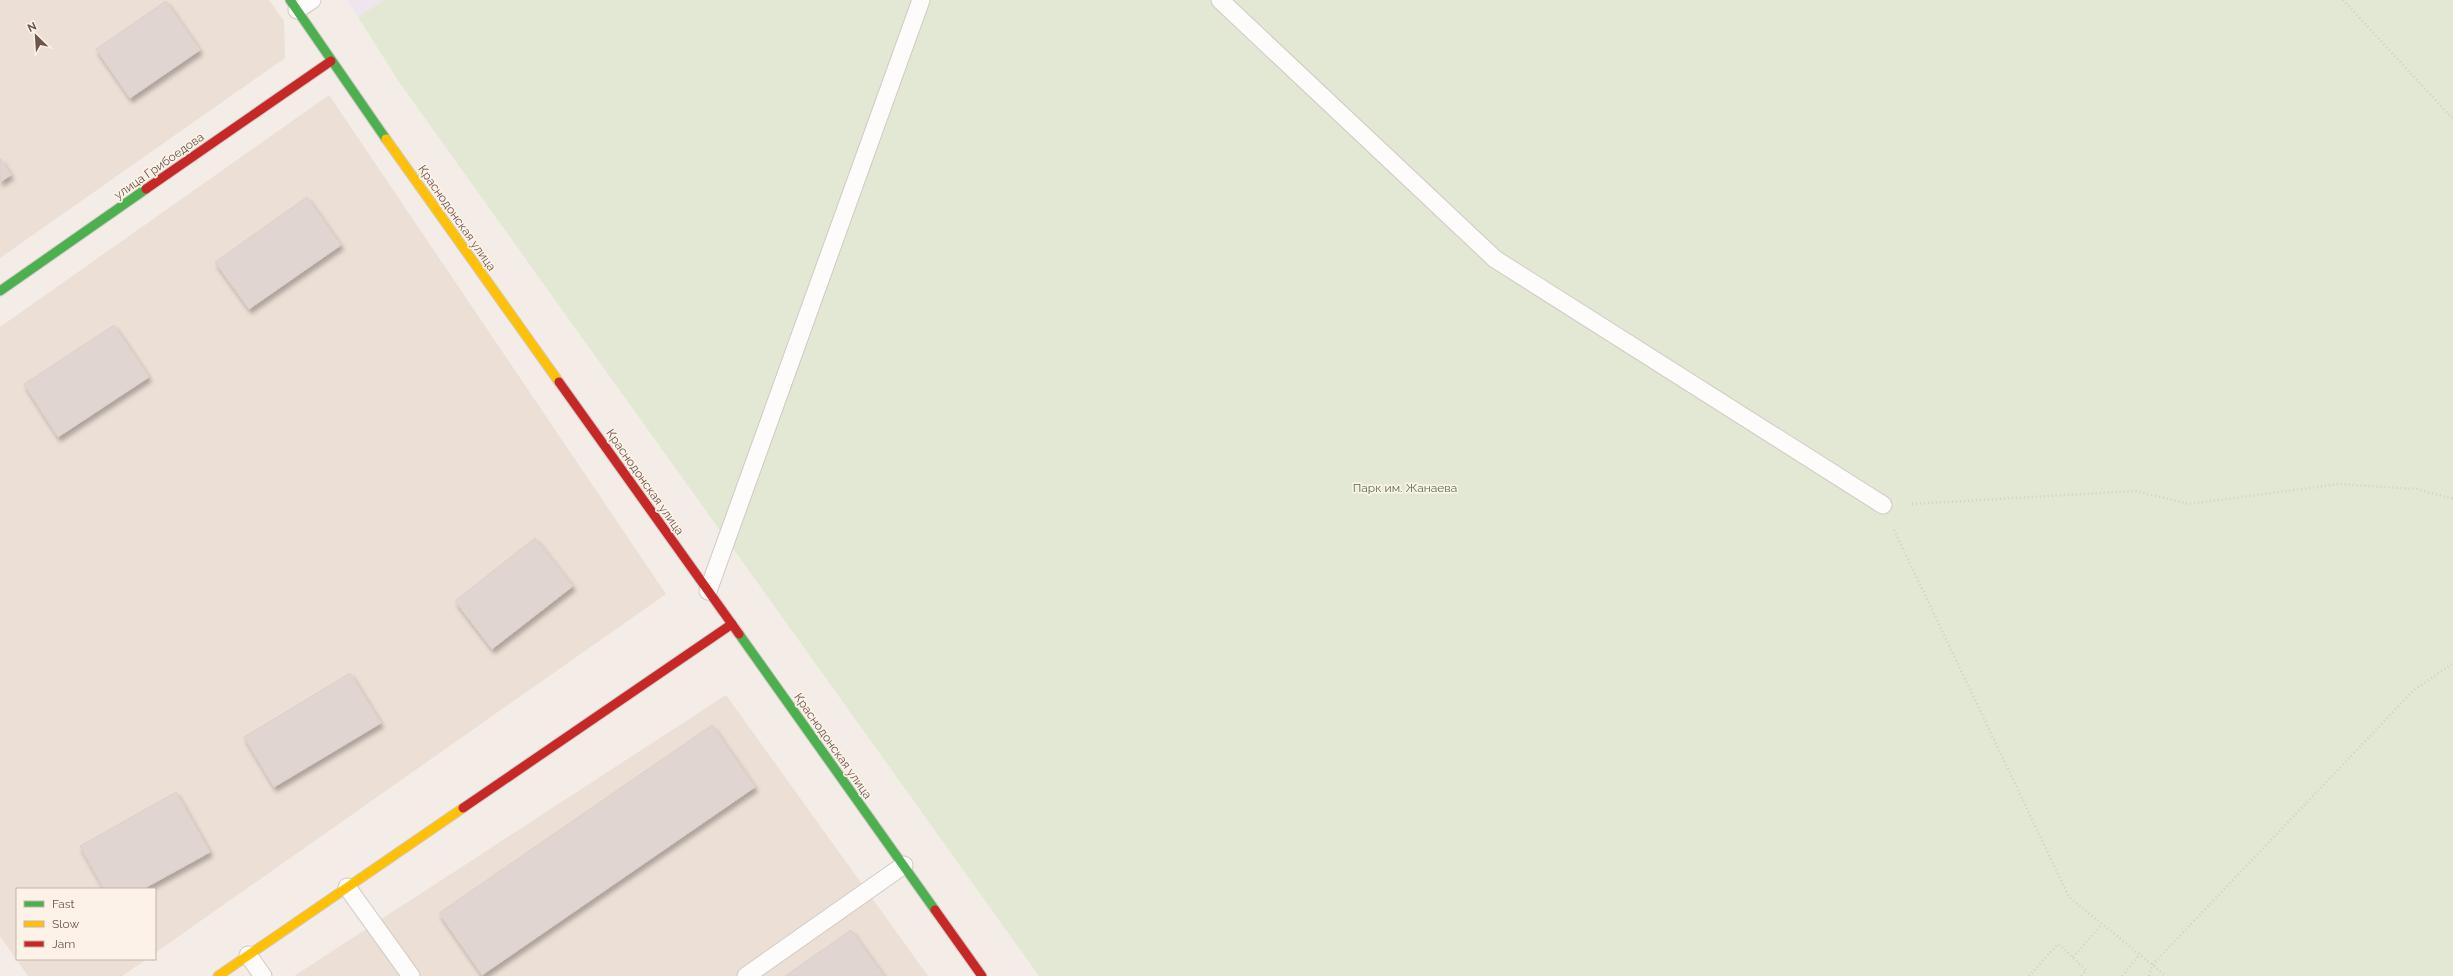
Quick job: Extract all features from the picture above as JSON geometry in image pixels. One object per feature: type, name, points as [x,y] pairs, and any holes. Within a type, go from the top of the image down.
[{"type":"street","name":"Краснодонская улица","points":[[294,5],[331,61],[982,976]]},
{"type":"street","name":"улица Грибоедова","points":[[0,291],[331,61]]},
{"type":"street","points":[[218,976],[732,624]]},
{"type":"lane","points":[[294,5],[312,0]]},
{"type":"lane","points":[[708,591],[921,0]]},
{"type":"lane","points":[[1220,0],[1495,258],[1883,505]]},
{"type":"lane","points":[[746,976],[904,865]]},
{"type":"lane","points":[[347,887],[411,976]]},
{"type":"lane","points":[[248,955],[263,976]]},
{"type":"path","points":[[2343,0],[2453,119]]},
{"type":"path","points":[[2166,976],[2069,897],[1883,505],[2135,491],[2189,504],[2339,484],[2417,489],[2453,499]]},
{"type":"path","points":[[2149,976],[2152,965],[2413,691],[2453,663]]},
{"type":"path","points":[[2072,957],[2102,924]]},
{"type":"path","points":[[2029,976],[2058,944],[2086,970],[2081,976]]},
{"type":"path","points":[[2122,976],[2140,954]]},
{"type":"shaded area","points":[[0,0],[269,0],[284,21],[285,58],[0,258]]},
{"type":"shaded area","points":[[347,0],[384,0],[358,17]]},
{"type":"shaded area","points":[[329,95],[666,594],[156,952],[156,888],[16,888],[16,959],[0,936],[0,327]]},
{"type":"shaded area","points":[[726,695],[928,976],[294,976]]},
{"type":"shaded area","points":[[17,960],[146,960],[122,976],[28,976]]},
{"type":"green space","name":"Парк им. Жанаева","points":[[384,0],[2453,0],[2453,976],[1039,976],[399,82],[358,17]]},
{"type":"building","points":[[166,1],[200,50],[130,98],[96,49]]},
{"type":"building","points":[[0,158],[11,175],[0,182]]},
{"type":"building","points":[[307,197],[341,245],[249,309],[215,262]]},
{"type":"building","points":[[114,325],[149,377],[58,437],[24,384]]},
{"type":"building","points":[[535,538],[573,586],[492,649],[455,601]]},
{"type":"building","points":[[350,673],[381,723],[274,787],[244,737]]},
{"type":"building","points":[[712,725],[755,787],[482,975],[439,913]]},
{"type":"building","points":[[176,792],[210,852],[145,888],[103,888],[80,846]]},
{"type":"building","points":[[851,930],[884,976],[785,976]]},
{"type":"traffic: fast","points":[[290,0],[386,139]]},
{"type":"traffic: fast","points":[[0,291],[146,189]]},
{"type":"traffic: fast","points":[[739,634],[935,910]]},
{"type":"traffic: slow","points":[[386,139],[559,382]]},
{"type":"traffic: slow","points":[[218,976],[463,808]]},
{"type":"traffic: jam","points":[[146,189],[331,61]]},
{"type":"traffic: jam","points":[[559,382],[739,634]]},
{"type":"traffic: jam","points":[[463,808],[732,624]]},
{"type":"traffic: jam","points":[[935,910],[982,976]]}]
